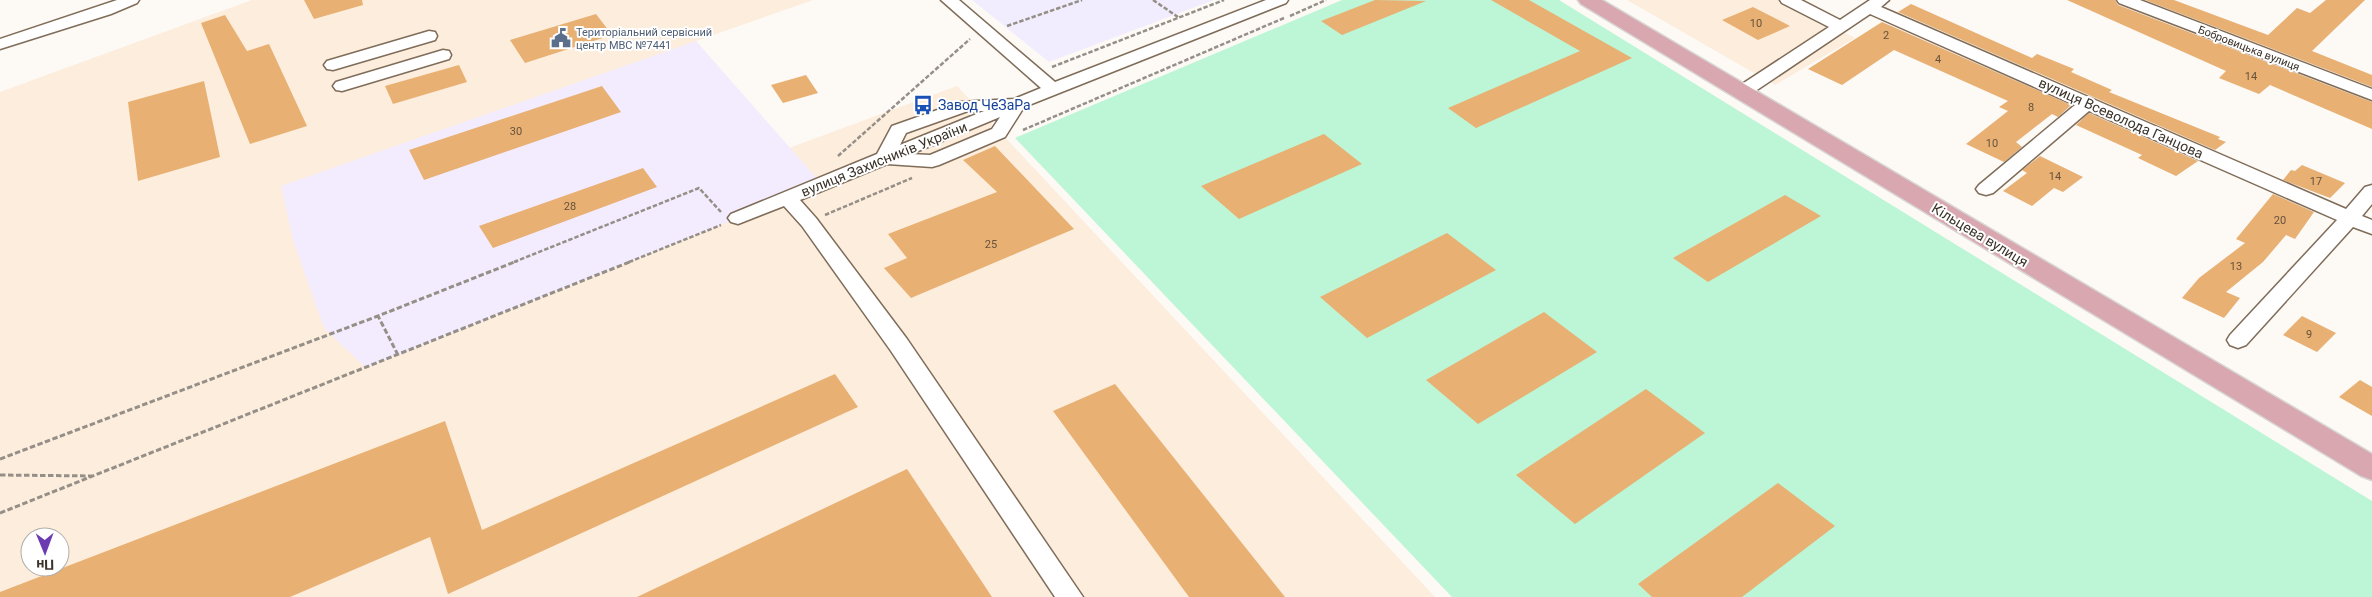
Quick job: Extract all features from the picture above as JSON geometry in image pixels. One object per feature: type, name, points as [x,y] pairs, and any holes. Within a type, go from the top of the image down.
[{"type":"main road","name":"Кільцева вулиця","points":[[1588,0],[2372,468]]},
{"type":"street","points":[[0,44],[106,11],[131,0]]},
{"type":"street","points":[[949,0],[1053,90]]},
{"type":"street","name":"вулиця Захисників України","points":[[734,220],[1017,104],[1280,0]]},
{"type":"street","points":[[1788,0],[1842,26]]},
{"type":"street","name":"Бобровицька вулиця","points":[[2125,0],[2372,95]]},
{"type":"street","points":[[1742,92],[1876,4]]},
{"type":"street","name":"вулиця Всеволода Ганцова","points":[[1876,4],[2088,103],[2372,228]]},
{"type":"street","points":[[333,65],[430,36]]},
{"type":"street","points":[[342,86],[443,55]]},
{"type":"street","points":[[1986,189],[2088,103]]},
{"type":"street","points":[[2238,340],[2350,218],[2372,191]]},
{"type":"street","points":[[787,198],[809,222],[899,346],[1070,597]]},
{"type":"path","points":[[987,33],[1082,0]]},
{"type":"path","points":[[1152,0],[1178,17]]},
{"type":"path","points":[[1035,73],[1224,0]]},
{"type":"path","points":[[1018,132],[1326,0]]},
{"type":"path","points":[[832,162],[970,38]]},
{"type":"path","points":[[809,222],[918,175]]},
{"type":"path","points":[[0,459],[378,316],[699,188],[734,220],[0,513]]},
{"type":"path","points":[[378,316],[398,355]]},
{"type":"path","points":[[0,475],[94,476]]},
{"type":"shaded area","points":[[252,0],[813,0],[696,41],[789,148],[957,86],[1435,597],[0,597],[0,92]]},
{"type":"shaded area","points":[[972,0],[1214,0],[1049,62]]},
{"type":"shaded area","points":[[1627,0],[1779,0],[1855,38],[1775,85]]},
{"type":"shaded area","points":[[696,41],[822,184],[366,368],[324,328],[293,240],[281,186]]},
{"type":"green space","points":[[1342,0],[1559,0],[2372,501],[2372,597],[1452,597],[1015,138]]},
{"type":"building","points":[[304,0],[362,0],[363,5],[314,19]]},
{"type":"building","points":[[1375,0],[1426,1],[1342,35],[1321,21]]},
{"type":"building","points":[[1491,0],[1529,0],[1632,58],[1476,128],[1448,108],[1580,51]]},
{"type":"building","points":[[2067,0],[2115,0],[2118,5],[2372,102],[2372,129],[2270,85],[2259,94],[2219,78],[2226,71]]},
{"type":"building","points":[[2145,0],[2174,0],[2268,35],[2297,8],[2310,13],[2326,0],[2365,0],[2312,51],[2372,75],[2372,87]]},
{"type":"building","points":[[1911,4],[2032,58],[2037,54],[2074,69],[2071,72],[2112,90],[2109,92],[2220,137],[2218,139],[2226,142],[2215,150],[1898,12]]},
{"type":"building","points":[[1753,7],[1790,26],[1758,40],[1722,20]]},
{"type":"building","name":"Територіальний сервісний центр МВС №7441","points":[[596,14],[612,35],[525,63],[510,40]]},
{"type":"building","points":[[225,15],[247,51],[269,44],[307,126],[250,144],[201,23]]},
{"type":"building","points":[[1882,22],[2071,105],[2058,117],[2052,114],[2016,142],[2022,147],[2004,162],[1966,144],[2008,111],[1999,107],[2008,101],[1894,50],[1842,85],[1808,69]]},
{"type":"building","points":[[459,65],[467,82],[393,104],[385,86]]},
{"type":"building","points":[[806,75],[818,93],[783,103],[771,85]]},
{"type":"building","points":[[204,81],[220,157],[138,181],[128,102]]},
{"type":"building","points":[[602,86],[621,112],[424,180],[409,150]]},
{"type":"building","points":[[2089,113],[2198,161],[2176,176],[2138,158],[2142,155],[2076,125]]},
{"type":"building","points":[[1324,134],[1362,164],[1239,219],[1201,186]]},
{"type":"building","points":[[995,146],[1074,229],[911,298],[884,268],[907,258],[888,234],[997,192],[963,160]]},
{"type":"building","points":[[2040,156],[2083,177],[2063,192],[2054,188],[2032,206],[2003,191],[2027,173],[2022,170]]},
{"type":"building","points":[[2302,165],[2345,183],[2330,198],[2283,180],[2291,170],[2295,171]]},
{"type":"building","points":[[643,168],[657,187],[493,248],[479,226]]},
{"type":"building","points":[[2273,194],[2314,212],[2295,239],[2286,235],[2263,262],[2226,292],[2240,298],[2224,318],[2182,298],[2199,278],[2245,243],[2236,239]]},
{"type":"building","points":[[1785,195],[1821,216],[1708,282],[1673,258]]},
{"type":"building","points":[[1447,233],[1496,270],[1367,338],[1320,297]]},
{"type":"building","points":[[1544,312],[1597,352],[1478,424],[1426,380]]},
{"type":"building","points":[[2302,316],[2336,333],[2317,352],[2283,335]]},
{"type":"building","points":[[835,374],[858,407],[448,594],[430,537],[290,597],[0,597],[0,592],[39,577],[70,577],[70,565],[445,421],[482,530]]},
{"type":"building","points":[[2360,380],[2372,387],[2372,416],[2339,397]]},
{"type":"building","points":[[1115,384],[1285,597],[1189,597],[1053,411]]},
{"type":"building","points":[[1646,389],[1705,433],[1575,524],[1516,475]]},
{"type":"building","points":[[907,469],[992,597],[637,597]]},
{"type":"building","points":[[1778,483],[1835,526],[1742,597],[1652,597],[1638,584]]},
{"type":"place","name":"Територіальний сервісний центр МВС №7441","points":[[561,38]]},
{"type":"place","name":"Завод ЧеЗаРа","points":[[923,105]]}]
